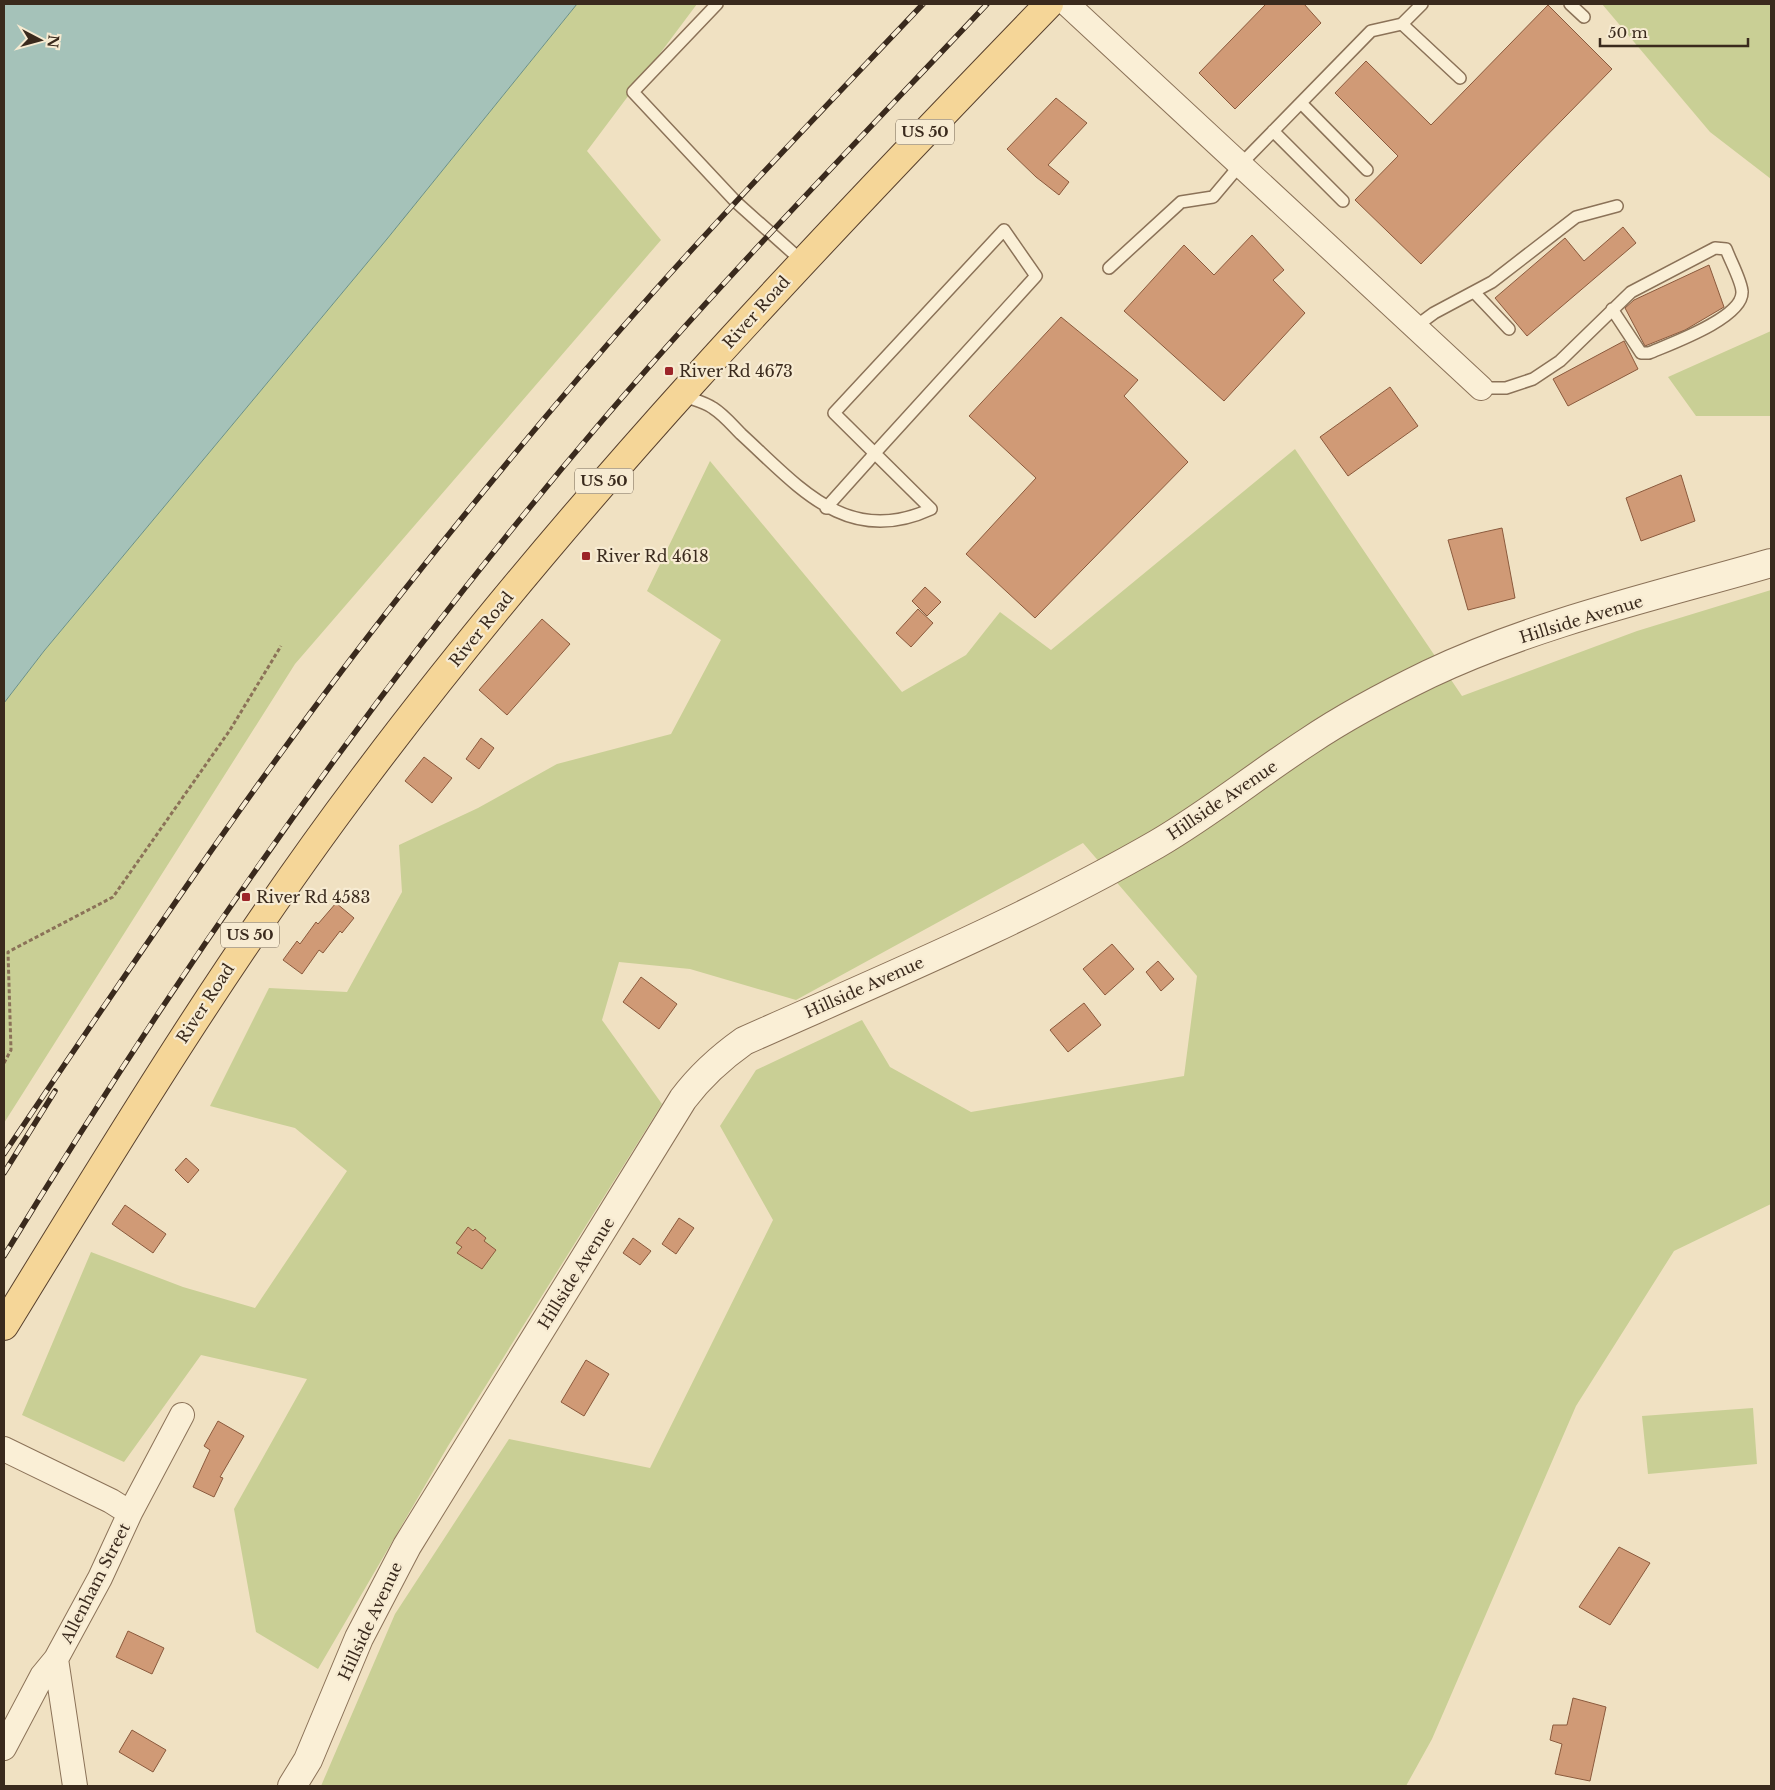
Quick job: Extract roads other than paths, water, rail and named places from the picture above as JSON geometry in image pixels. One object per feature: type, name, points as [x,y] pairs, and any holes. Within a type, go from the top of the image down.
[{"type":"main road","name":"River Road","points":[[4,1326],[160,1072],[258,923],[340,810],[478,633],[604,481],[802,261],[1049,4]]},
{"type":"street","points":[[1067,4],[1481,388]]},
{"type":"street","name":"Hillside Avenue","points":[[292,1786],[308,1760],[359,1638],[407,1546],[683,1099],[700,1076],[721,1057],[744,1041],[1065,894],[1160,842],[1312,738],[1366,706],[1430,674],[1504,643],[1572,620],[1771,563]]},
{"type":"street","name":"Allenham Street","points":[[4,1748],[42,1676],[56,1659],[100,1578],[130,1513],[182,1415]]},
{"type":"street","points":[[4,1449],[112,1501],[130,1513]]},
{"type":"street","points":[[56,1659],[75,1786]]},
{"type":"lane","points":[[717,4],[633,92],[736,202],[802,261]]},
{"type":"lane","points":[[1109,268],[1181,202],[1213,197],[1240,165],[1371,31],[1402,24],[1422,4]]},
{"type":"lane","points":[[1570,4],[1584,17]]},
{"type":"lane","points":[[1402,24],[1460,78]]},
{"type":"lane","points":[[1301,103],[1367,170]]},
{"type":"lane","points":[[1273,132],[1343,201]]},
{"type":"lane","points":[[1415,326],[1492,282],[1576,216],[1617,206]]},
{"type":"lane","points":[[681,395],[713,407],[792,481],[826,508],[857,520],[888,522],[914,517],[931,509],[874,454],[834,413],[1004,230],[1036,276],[874,454],[826,508]]},
{"type":"lane","points":[[1481,388],[1506,388],[1533,379],[1560,361],[1612,309],[1631,292],[1716,248],[1726,249],[1742,292],[1740,303],[1724,318],[1649,353],[1641,353],[1612,309]]},
{"type":"lane","points":[[1474,292],[1509,329]]},
{"type":"water","points":[[4,4],[577,4],[387,239],[44,651],[4,703]]},
{"type":"railway","points":[[4,1154],[155,931],[258,784],[311,711],[421,569],[591,363],[650,296],[923,4]]},
{"type":"railway","points":[[4,1256],[71,1147],[211,935],[284,830],[435,626],[514,527],[643,374],[789,214],[987,4]]},
{"type":"railway","points":[[4,1173],[55,1091]]},
{"type":"place","name":"River Rd 4673","points":[[669,371]]},
{"type":"place","name":"River Rd 4618","points":[[586,556]]},
{"type":"place","name":"River Rd 4583","points":[[246,897]]}]
